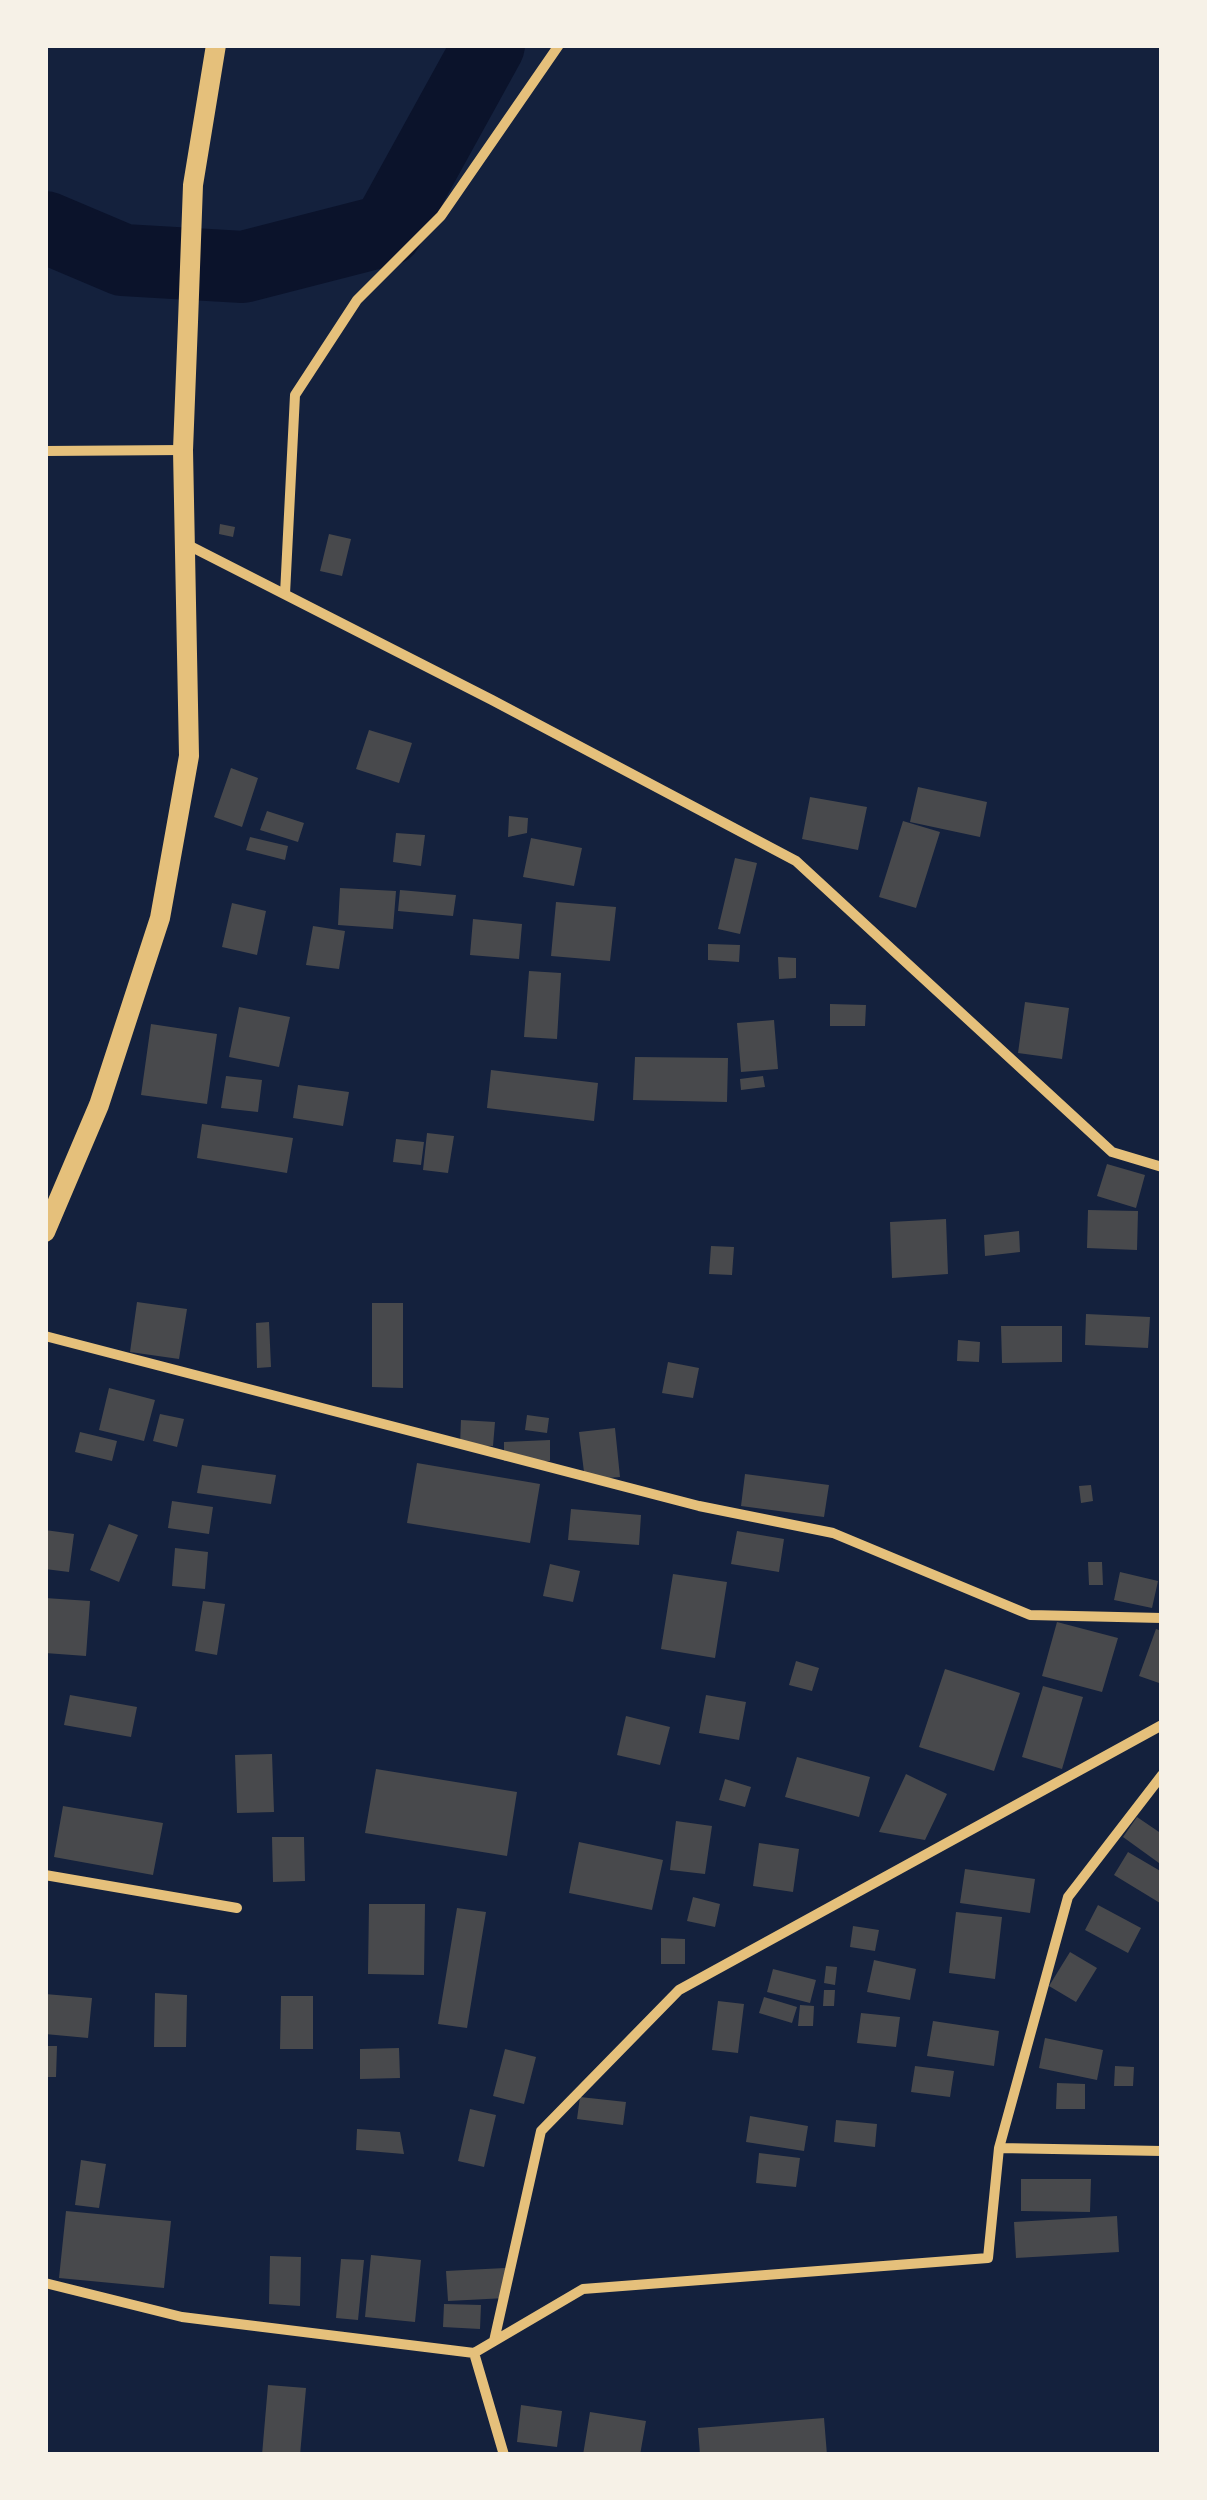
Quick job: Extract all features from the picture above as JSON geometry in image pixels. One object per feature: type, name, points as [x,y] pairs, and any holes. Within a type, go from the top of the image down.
[{"type":"main road","points":[[45,1232],[98,1105],[160,918],[189,756],[183,450],[194,185],[216,45]]},
{"type":"street","points":[[285,594],[295,395],[356,300],[441,216],[559,45]]},
{"type":"street","points":[[45,452],[183,450]]},
{"type":"street","points":[[185,543],[796,862],[1112,1152],[1162,1167]]},
{"type":"street","points":[[45,1336],[699,1506],[833,1533],[1030,1615],[1162,1618]]},
{"type":"street","points":[[494,2341],[540,2131],[679,1990],[1162,1725]]},
{"type":"street","points":[[45,2283],[182,2317],[474,2353],[582,2288],[988,2258],[1000,2148],[1068,1898],[1162,1776]]},
{"type":"street","points":[[45,1874],[237,1908]]},
{"type":"street","points":[[1000,2148],[1162,2151]]},
{"type":"street","points":[[474,2353],[504,2455]]},
{"type":"building","points":[[220,524],[235,527],[233,537],[219,534]]},
{"type":"building","points":[[329,534],[351,539],[342,576],[320,571]]},
{"type":"building","points":[[369,730],[412,743],[399,783],[356,769]]},
{"type":"building","points":[[231,768],[258,778],[242,827],[214,817]]},
{"type":"building","points":[[918,787],[987,802],[980,837],[910,822]]},
{"type":"building","points":[[810,797],[867,807],[858,850],[802,839]]},
{"type":"building","points":[[267,811],[304,823],[298,842],[260,830]]},
{"type":"building","points":[[509,816],[528,818],[527,833],[508,837]]},
{"type":"building","points":[[903,821],[940,832],[916,908],[879,897]]},
{"type":"building","points":[[396,833],[425,835],[421,866],[393,862]]},
{"type":"building","points":[[250,837],[288,846],[285,860],[246,850]]},
{"type":"building","points":[[531,838],[582,848],[574,886],[523,877]]},
{"type":"building","points":[[735,858],[757,863],[740,934],[718,929]]},
{"type":"building","points":[[340,888],[396,891],[393,929],[338,925]]},
{"type":"building","points":[[400,890],[456,895],[453,916],[398,911]]},
{"type":"building","points":[[556,902],[616,907],[610,961],[551,956]]},
{"type":"building","points":[[232,903],[266,911],[257,955],[222,947]]},
{"type":"building","points":[[473,919],[522,924],[519,959],[470,955]]},
{"type":"building","points":[[313,926],[345,931],[339,969],[306,965]]},
{"type":"building","points":[[708,944],[740,945],[739,962],[708,960]]},
{"type":"building","points":[[778,957],[796,958],[796,978],[779,979]]},
{"type":"building","points":[[529,971],[561,973],[557,1039],[524,1037]]},
{"type":"building","points":[[1025,1002],[1069,1008],[1062,1059],[1018,1053]]},
{"type":"building","points":[[830,1004],[866,1005],[865,1026],[830,1026]]},
{"type":"building","points":[[239,1007],[290,1017],[279,1067],[229,1057]]},
{"type":"building","points":[[774,1020],[778,1069],[741,1072],[737,1023]]},
{"type":"building","points":[[151,1024],[217,1034],[207,1104],[141,1095]]},
{"type":"building","points":[[635,1057],[728,1058],[727,1102],[633,1100]]},
{"type":"building","points":[[491,1070],[598,1083],[594,1121],[487,1108]]},
{"type":"building","points":[[226,1076],[262,1080],[258,1112],[221,1108]]},
{"type":"building","points":[[763,1076],[765,1087],[741,1090],[740,1079]]},
{"type":"building","points":[[298,1085],[349,1092],[343,1126],[293,1118]]},
{"type":"building","points":[[202,1124],[293,1138],[287,1173],[197,1158]]},
{"type":"building","points":[[427,1133],[454,1136],[448,1173],[423,1170]]},
{"type":"building","points":[[396,1139],[424,1142],[421,1165],[393,1162]]},
{"type":"building","points":[[1107,1164],[1145,1175],[1136,1208],[1097,1196]]},
{"type":"building","points":[[1088,1210],[1138,1211],[1137,1250],[1087,1248]]},
{"type":"building","points":[[946,1219],[948,1274],[892,1278],[890,1222]]},
{"type":"building","points":[[1019,1231],[1020,1252],[985,1256],[984,1235]]},
{"type":"building","points":[[711,1246],[734,1247],[732,1275],[709,1274]]},
{"type":"building","points":[[137,1302],[187,1309],[179,1359],[130,1352]]},
{"type":"building","points":[[372,1303],[403,1303],[403,1388],[372,1387]]},
{"type":"building","points":[[1086,1314],[1150,1317],[1148,1348],[1085,1345]]},
{"type":"building","points":[[269,1322],[271,1367],[257,1368],[256,1323]]},
{"type":"building","points":[[1001,1326],[1062,1326],[1062,1362],[1002,1363]]},
{"type":"building","points":[[958,1340],[980,1342],[979,1362],[957,1361]]},
{"type":"building","points":[[668,1362],[699,1368],[693,1398],[662,1393]]},
{"type":"building","points":[[109,1388],[155,1400],[144,1441],[99,1430]]},
{"type":"building","points":[[160,1414],[184,1419],[177,1447],[153,1441]]},
{"type":"building","points":[[527,1415],[549,1418],[547,1433],[525,1430]]},
{"type":"building","points":[[461,1420],[495,1422],[493,1446],[460,1445]]},
{"type":"building","points":[[615,1428],[620,1477],[585,1480],[579,1432]]},
{"type":"building","points":[[80,1432],[117,1441],[112,1461],[75,1452]]},
{"type":"building","points":[[550,1440],[550,1461],[504,1461],[504,1442]]},
{"type":"building","points":[[417,1463],[540,1484],[530,1543],[407,1523]]},
{"type":"building","points":[[202,1465],[276,1475],[271,1504],[197,1493]]},
{"type":"building","points":[[745,1474],[829,1485],[824,1517],[741,1506]]},
{"type":"building","points":[[1091,1485],[1093,1501],[1081,1503],[1079,1486]]},
{"type":"building","points":[[172,1501],[213,1507],[209,1534],[168,1528]]},
{"type":"building","points":[[571,1509],[641,1515],[639,1545],[568,1540]]},
{"type":"building","points":[[109,1524],[138,1535],[119,1582],[90,1570]]},
{"type":"building","points":[[45,1530],[74,1534],[69,1572],[45,1569]]},
{"type":"building","points":[[737,1531],[784,1539],[779,1572],[731,1564]]},
{"type":"building","points":[[175,1548],[208,1552],[205,1589],[172,1586]]},
{"type":"building","points":[[1088,1562],[1102,1562],[1103,1585],[1089,1585]]},
{"type":"building","points":[[550,1564],[580,1571],[573,1602],[543,1596]]},
{"type":"building","points":[[1120,1572],[1158,1581],[1152,1608],[1114,1600]]},
{"type":"building","points":[[673,1574],[727,1582],[715,1658],[661,1649]]},
{"type":"building","points":[[45,1598],[90,1601],[86,1656],[45,1653]]},
{"type":"building","points":[[203,1601],[225,1604],[217,1655],[195,1651]]},
{"type":"building","points":[[1057,1622],[1118,1638],[1102,1692],[1042,1676]]},
{"type":"building","points":[[1156,1629],[1162,1631],[1162,1684],[1139,1676]]},
{"type":"building","points":[[796,1661],[819,1668],[812,1691],[789,1685]]},
{"type":"building","points":[[945,1669],[1020,1693],[994,1771],[919,1747]]},
{"type":"building","points":[[1043,1686],[1083,1697],[1062,1769],[1022,1757]]},
{"type":"building","points":[[70,1695],[137,1707],[131,1737],[64,1725]]},
{"type":"building","points":[[706,1695],[746,1702],[739,1740],[699,1733]]},
{"type":"building","points":[[626,1716],[670,1727],[660,1765],[617,1755]]},
{"type":"building","points":[[272,1754],[274,1812],[237,1813],[235,1755]]},
{"type":"building","points":[[797,1757],[870,1777],[859,1817],[785,1797]]},
{"type":"building","points":[[376,1769],[517,1792],[507,1856],[365,1833]]},
{"type":"building","points":[[906,1774],[947,1794],[925,1840],[879,1832]]},
{"type":"building","points":[[725,1779],[751,1787],[745,1807],[719,1800]]},
{"type":"building","points":[[63,1806],[163,1823],[153,1875],[54,1857]]},
{"type":"building","points":[[1137,1817],[1162,1834],[1159,1863],[1123,1837]]},
{"type":"building","points":[[676,1821],[712,1826],[705,1874],[670,1870]]},
{"type":"building","points":[[272,1837],[304,1837],[305,1881],[273,1882]]},
{"type":"building","points":[[579,1842],[663,1860],[652,1910],[569,1893]]},
{"type":"building","points":[[759,1843],[799,1849],[793,1892],[753,1886]]},
{"type":"building","points":[[1128,1852],[1162,1872],[1160,1903],[1114,1875]]},
{"type":"building","points":[[965,1869],[1035,1879],[1030,1913],[960,1903]]},
{"type":"building","points":[[693,1897],[720,1904],[715,1927],[687,1921]]},
{"type":"building","points":[[369,1904],[425,1904],[424,1975],[368,1974]]},
{"type":"building","points":[[1098,1905],[1141,1928],[1128,1953],[1085,1930]]},
{"type":"building","points":[[457,1908],[486,1912],[467,2028],[438,2024]]},
{"type":"building","points":[[956,1912],[1002,1917],[995,1979],[949,1973]]},
{"type":"building","points":[[853,1926],[879,1930],[875,1951],[850,1947]]},
{"type":"building","points":[[661,1938],[685,1939],[685,1964],[661,1964]]},
{"type":"building","points":[[1070,1952],[1097,1968],[1076,2002],[1049,1986]]},
{"type":"building","points":[[874,1960],[916,1969],[910,2000],[867,1992]]},
{"type":"building","points":[[826,1966],[837,1967],[835,1985],[824,1983]]},
{"type":"building","points":[[773,1969],[816,1980],[810,2003],[767,1992]]},
{"type":"building","points":[[824,1990],[835,1990],[834,2006],[823,2006]]},
{"type":"building","points":[[155,1993],[187,1995],[186,2047],[154,2047]]},
{"type":"building","points":[[45,1994],[92,1998],[88,2038],[45,2034]]},
{"type":"building","points":[[281,1996],[313,1996],[313,2049],[280,2049]]},
{"type":"building","points":[[764,1997],[797,2007],[792,2023],[759,2013]]},
{"type":"building","points":[[718,2001],[744,2004],[738,2053],[712,2050]]},
{"type":"building","points":[[800,2005],[814,2006],[813,2026],[798,2026]]},
{"type":"building","points":[[861,2013],[900,2017],[896,2047],[857,2043]]},
{"type":"building","points":[[933,2021],[999,2031],[994,2066],[927,2056]]},
{"type":"building","points":[[1045,2038],[1103,2050],[1097,2080],[1039,2068]]},
{"type":"building","points":[[45,2046],[57,2046],[56,2077],[45,2077]]},
{"type":"building","points":[[399,2048],[400,2078],[360,2079],[360,2049]]},
{"type":"building","points":[[505,2049],[536,2057],[524,2104],[493,2096]]},
{"type":"building","points":[[915,2066],[954,2071],[950,2097],[911,2092]]},
{"type":"building","points":[[1115,2066],[1134,2067],[1133,2086],[1114,2086]]},
{"type":"building","points":[[1057,2083],[1085,2084],[1085,2109],[1056,2109]]},
{"type":"building","points":[[580,2097],[626,2102],[623,2125],[577,2119]]},
{"type":"building","points":[[470,2109],[496,2115],[484,2167],[458,2161]]},
{"type":"building","points":[[750,2116],[808,2126],[804,2151],[746,2142]]},
{"type":"building","points":[[836,2120],[877,2124],[875,2147],[834,2142]]},
{"type":"building","points":[[357,2129],[400,2132],[404,2154],[356,2150]]},
{"type":"building","points":[[759,2153],[800,2158],[796,2187],[756,2183]]},
{"type":"building","points":[[81,2160],[106,2164],[99,2208],[75,2205]]},
{"type":"building","points":[[1021,2179],[1091,2179],[1090,2212],[1021,2211]]},
{"type":"building","points":[[66,2211],[171,2221],[164,2288],[59,2278]]},
{"type":"building","points":[[1117,2216],[1119,2252],[1016,2258],[1014,2222]]},
{"type":"building","points":[[371,2255],[421,2260],[415,2322],[365,2317]]},
{"type":"building","points":[[270,2256],[301,2257],[300,2306],[269,2304]]},
{"type":"building","points":[[341,2259],[364,2260],[358,2320],[336,2318]]},
{"type":"building","points":[[505,2268],[506,2298],[448,2301],[446,2271]]},
{"type":"building","points":[[444,2304],[481,2305],[480,2329],[443,2327]]},
{"type":"building","points":[[268,2385],[306,2388],[300,2455],[262,2455]]},
{"type":"building","points":[[521,2405],[562,2411],[557,2447],[517,2442]]},
{"type":"building","points":[[590,2412],[646,2421],[640,2455],[583,2455]]},
{"type":"building","points":[[824,2418],[827,2455],[700,2455],[698,2428]]},
{"type":"waterway","points":[[45,227],[123,260],[243,267],[387,230],[489,45]]}]
